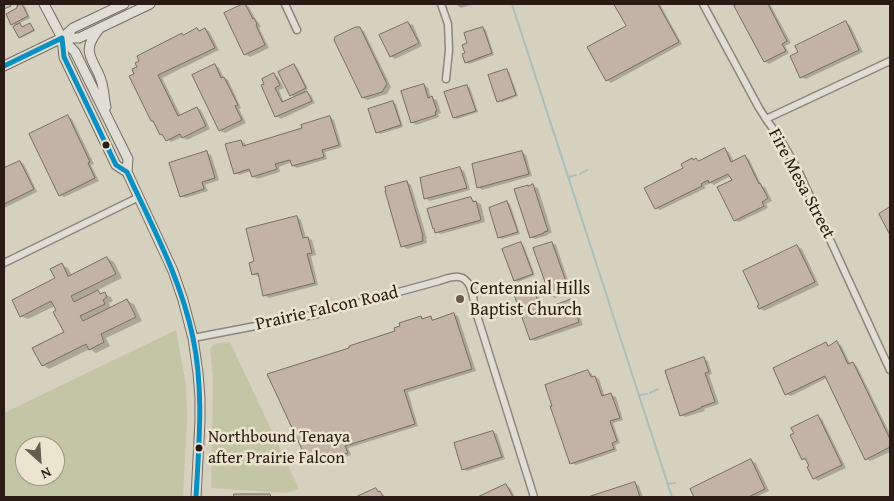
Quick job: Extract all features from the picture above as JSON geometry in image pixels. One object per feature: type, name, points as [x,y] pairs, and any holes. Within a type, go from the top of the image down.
[{"type":"main road","points":[[44,4],[62,38],[75,52],[128,159],[127,172],[170,264],[189,320],[198,373],[200,398],[196,497]]},
{"type":"main road","points":[[4,66],[62,38],[73,28],[124,4]]},
{"type":"main road","points":[[62,38],[79,38],[150,4]]},
{"type":"main road","points":[[99,28],[90,41],[89,53],[102,80],[107,115]]},
{"type":"main road","points":[[62,38],[64,57],[112,158],[116,165],[127,172]]},
{"type":"street","points":[[285,4],[298,30]]},
{"type":"street","points":[[441,4],[448,24],[449,50],[446,79]]},
{"type":"street","name":"Fire Mesa Street","points":[[702,4],[766,119],[797,168],[890,370]]},
{"type":"street","points":[[766,119],[890,61]]},
{"type":"street","points":[[4,263],[139,198]]},
{"type":"street","name":"Prairie Falcon Road","points":[[193,338],[318,314],[456,276],[461,277],[468,284],[472,292],[478,321],[534,497]]},
{"type":"green space","points":[[176,330],[186,385],[187,417],[183,497],[4,497],[4,413]]},
{"type":"green space","points":[[230,342],[299,489],[287,493],[211,488],[213,380],[210,350],[215,344]]},
{"type":"building","points":[[4,4],[10,4],[11,6],[4,9]]},
{"type":"building","points":[[22,4],[28,16],[11,25],[6,14]]},
{"type":"building","points":[[245,4],[254,18],[265,45],[244,55],[224,13]]},
{"type":"building","points":[[614,4],[658,4],[679,42],[606,81],[587,47],[626,26]]},
{"type":"building","points":[[738,4],[768,4],[787,41],[782,44],[786,51],[764,62],[734,6]]},
{"type":"building","points":[[846,21],[859,50],[800,78],[790,56],[798,52],[795,46]]},
{"type":"building","points":[[408,22],[419,43],[390,57],[379,35]]},
{"type":"building","points":[[20,23],[22,27],[30,23],[34,30],[19,38],[13,27]]},
{"type":"building","points":[[360,27],[387,84],[382,92],[362,98],[334,40],[335,37]]},
{"type":"building","points":[[483,27],[492,53],[465,63],[462,54],[465,53],[462,45],[467,43],[464,33]]},
{"type":"building","points":[[197,28],[199,31],[205,28],[215,48],[158,75],[178,116],[197,107],[206,126],[182,138],[180,134],[166,141],[162,134],[160,135],[153,121],[151,121],[129,76],[134,74],[132,69],[137,67],[135,63],[139,61],[137,56],[182,33],[183,35]]},
{"type":"building","points":[[215,64],[221,78],[224,77],[238,105],[235,106],[242,120],[219,131],[192,75]]},
{"type":"building","points":[[294,64],[306,88],[290,96],[278,72]]},
{"type":"building","points":[[507,69],[516,95],[497,102],[488,75]]},
{"type":"building","points":[[274,73],[280,85],[275,88],[282,102],[307,91],[312,101],[275,117],[261,85],[264,84],[262,79]]},
{"type":"building","points":[[424,84],[428,98],[432,96],[437,111],[435,112],[436,115],[411,123],[401,91]]},
{"type":"building","points":[[467,85],[476,111],[453,118],[444,92]]},
{"type":"building","points":[[393,101],[401,125],[376,133],[368,109]]},
{"type":"building","points":[[68,115],[90,162],[88,163],[95,178],[59,196],[29,134]]},
{"type":"building","points":[[330,116],[339,145],[322,150],[324,157],[292,166],[290,160],[275,164],[277,169],[252,177],[249,169],[234,174],[225,144],[241,140],[243,146],[302,128],[301,125]]},
{"type":"building","points":[[725,148],[731,162],[745,155],[768,198],[762,202],[764,206],[734,221],[717,187],[732,180],[728,174],[709,183],[708,180],[701,184],[702,186],[655,209],[644,188],[683,168],[681,164],[692,158],[693,160],[696,158],[698,161]]},
{"type":"building","points":[[207,151],[215,178],[202,182],[204,189],[180,197],[169,163]]},
{"type":"building","points":[[522,151],[529,174],[477,188],[472,164]]},
{"type":"building","points":[[20,161],[34,189],[4,204],[4,168]]},
{"type":"building","points":[[460,167],[467,188],[424,199],[420,178]]},
{"type":"building","points":[[407,181],[423,241],[401,247],[385,187]]},
{"type":"building","points":[[533,184],[548,231],[530,238],[514,189]]},
{"type":"building","points":[[471,197],[473,202],[476,201],[481,220],[435,233],[427,209]]},
{"type":"building","points":[[507,201],[518,232],[498,238],[489,208]]},
{"type":"building","points":[[890,207],[890,235],[879,214]]},
{"type":"building","points":[[297,216],[303,238],[308,237],[312,253],[307,254],[315,283],[263,296],[258,273],[252,275],[249,263],[254,261],[246,229]]},
{"type":"building","points":[[521,242],[533,274],[514,281],[502,249]]},
{"type":"building","points":[[552,242],[569,290],[550,296],[533,248]]},
{"type":"building","points":[[797,245],[815,282],[759,309],[757,306],[759,305],[743,271]]},
{"type":"building","points":[[107,257],[116,274],[71,296],[74,302],[98,290],[100,294],[105,292],[107,297],[103,300],[105,304],[80,316],[83,321],[127,299],[136,317],[101,334],[104,342],[89,350],[86,344],[42,366],[32,348],[64,332],[53,312],[56,310],[51,301],[20,317],[12,300],[55,278],[50,269],[62,263],[68,276]]},
{"type":"building","points":[[532,285],[541,310],[571,299],[579,322],[530,340],[513,292]]},
{"type":"building","points":[[454,313],[472,369],[404,390],[415,424],[345,446],[348,453],[316,463],[313,456],[306,458],[267,374],[395,331],[394,328],[400,326],[399,323],[421,316],[422,319],[431,316],[432,320]]},
{"type":"building","points":[[837,341],[848,364],[853,362],[890,439],[890,447],[865,460],[825,376],[785,395],[773,368],[826,342],[828,346]]},
{"type":"building","points":[[704,357],[709,372],[705,373],[715,402],[680,416],[665,371]]},
{"type":"building","points":[[588,370],[591,377],[595,376],[602,396],[611,393],[620,418],[610,421],[617,441],[612,443],[614,449],[570,464],[550,406],[552,406],[545,385]]},
{"type":"building","points":[[818,415],[842,465],[813,479],[805,458],[802,460],[790,435],[794,433],[791,428]]},
{"type":"building","points":[[493,431],[502,457],[462,470],[454,443]]},
{"type":"building","points":[[751,459],[765,489],[748,497],[694,497],[690,489]]},
{"type":"building","points":[[635,482],[640,497],[588,497]]},
{"type":"building","points":[[506,484],[513,497],[478,497]]},
{"type":"building","points":[[376,488],[383,497],[356,497]]},
{"type":"building","points":[[234,494],[270,494],[271,497],[234,497]]},
{"type":"waterway","points":[[512,4],[672,497]]},
{"type":"waterway","points":[[580,174],[587,170]]},
{"type":"waterway","points":[[569,177],[576,175]]},
{"type":"waterway","points":[[650,393],[658,389]]},
{"type":"waterway","points":[[639,395],[647,394]]},
{"type":"waterway","points":[[667,484],[675,483]]},
{"type":"transit line","points":[[4,66],[62,38],[64,57],[116,165],[127,172],[165,253],[188,316],[199,377],[200,417],[196,497]]},
{"type":"place","name":"Centennial Hills Baptist Church","points":[[460,299]]},
{"type":"place","name":"Northbound Tenaya after Prairie Falcon","points":[[199,448]]}]
